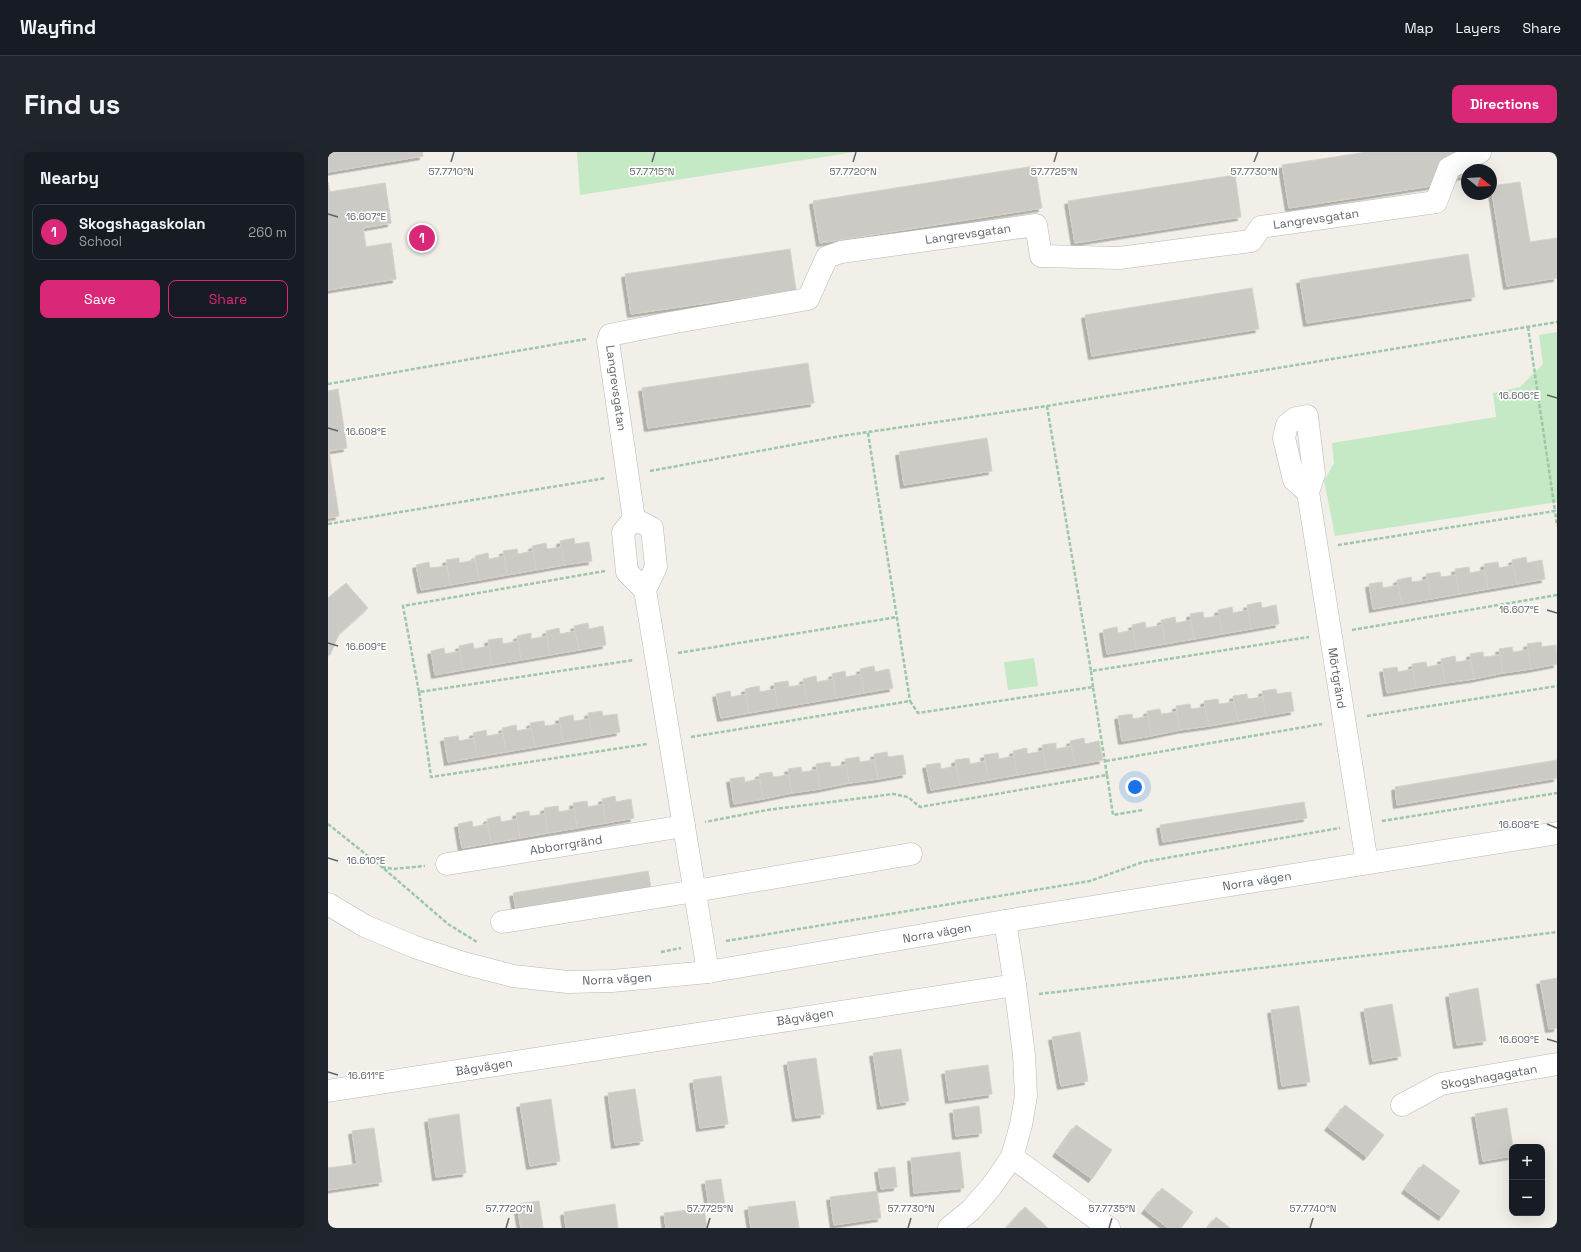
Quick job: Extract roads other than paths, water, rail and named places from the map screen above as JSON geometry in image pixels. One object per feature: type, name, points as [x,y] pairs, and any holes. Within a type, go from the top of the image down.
[{"type":"street","name":"Langrevsgatan","points":[[634,519],[608,341],[610,335],[808,299],[827,257],[841,252],[1036,225],[1041,256],[1119,258],[1251,240],[1261,227],[1436,202],[1449,168],[1480,152]]},
{"type":"street","name":"Mörtgränd","points":[[1308,492],[1367,863]]},
{"type":"street","points":[[645,590],[656,566],[652,528],[634,519],[623,532],[627,572],[645,590],[708,972]]},
{"type":"street","name":"Abborrgränd","points":[[447,864],[684,826]]},
{"type":"street","name":"Norra vägen","points":[[328,904],[365,926],[415,947],[463,963],[513,976],[568,982],[612,981],[708,972],[1005,921],[1557,833]]},
{"type":"street","points":[[502,922],[910,854]]},
{"type":"street","points":[[949,1228],[971,1210],[986,1193],[1012,1158],[1022,1125],[1026,1096],[1024,1055],[1005,921]]},
{"type":"street","name":"Bågvägen","points":[[328,1091],[1015,991]]},
{"type":"street","name":"Skogshagagatan","points":[[1402,1105],[1441,1084],[1557,1064]]},
{"type":"street","points":[[1012,1158],[1109,1228]]},
{"type":"place","name":"Skogshagaskolan","points":[[422,238]]}]
